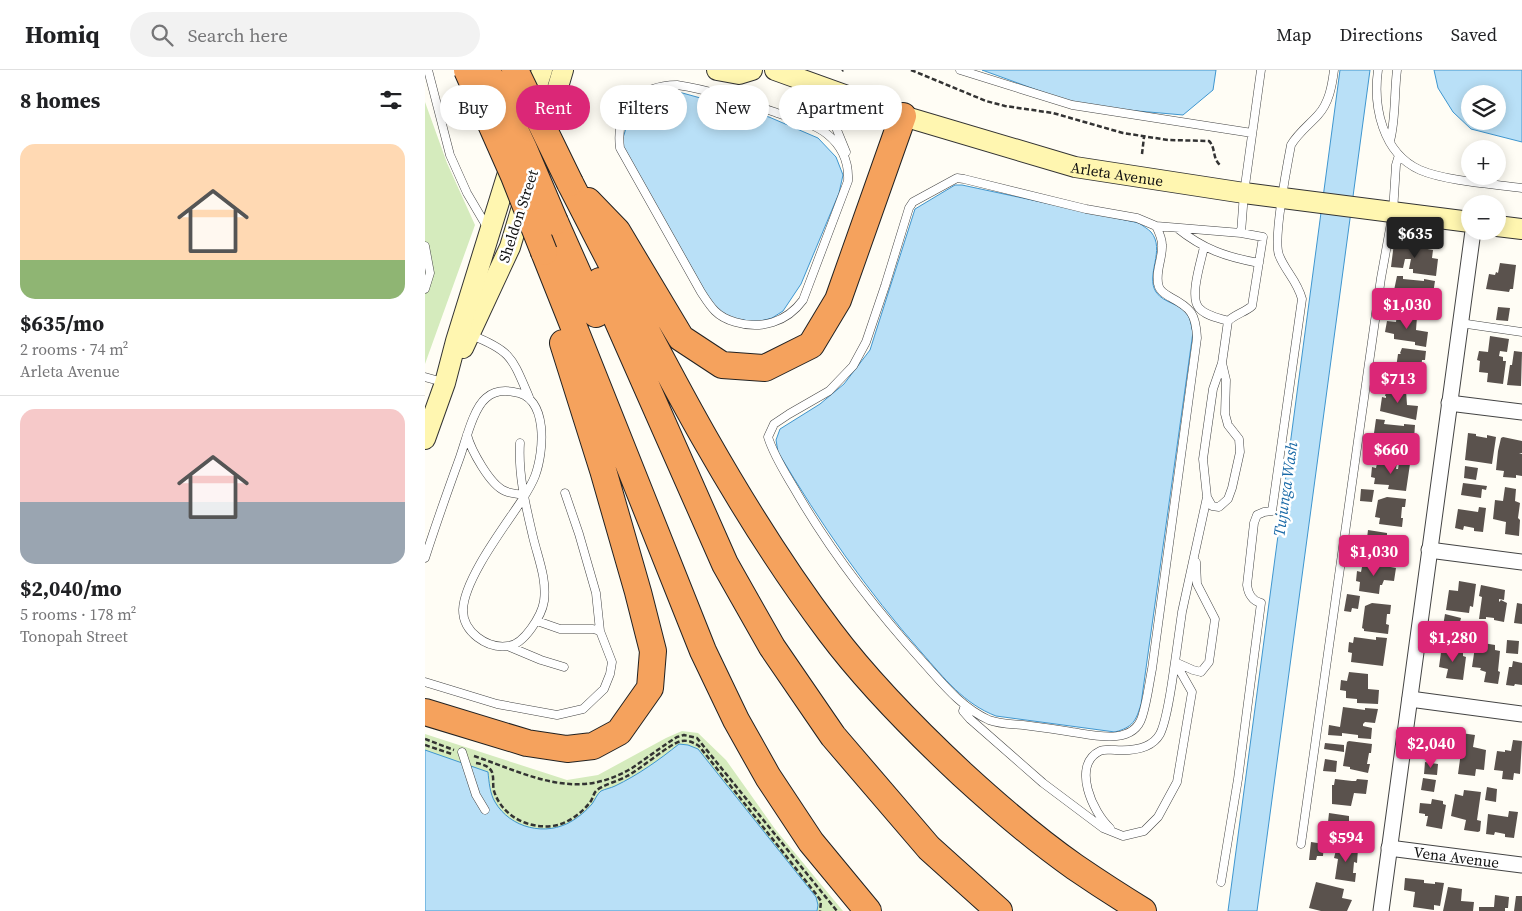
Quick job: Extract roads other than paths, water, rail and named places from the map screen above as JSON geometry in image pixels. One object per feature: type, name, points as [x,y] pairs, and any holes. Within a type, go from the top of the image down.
[{"type":"highway","points":[[467,70],[510,167],[703,651],[736,720],[768,777],[811,842],[868,911]]},
{"type":"highway","points":[[487,70],[562,201],[633,306],[730,482],[779,560],[831,634],[880,692],[906,719],[1000,809],[1073,866],[1143,911]]},
{"type":"highway","points":[[497,70],[615,312],[725,564],[771,647],[833,736],[929,848],[999,911]]},
{"type":"highway","points":[[515,70],[562,201],[711,571],[757,657],[819,747],[917,860],[972,911]]},
{"type":"highway","points":[[562,201],[617,231],[681,338],[722,365],[765,368],[811,345],[838,300],[903,116]]},
{"type":"highway","points":[[425,712],[527,743],[567,750],[593,746],[619,732],[650,688],[653,651],[603,470],[551,306],[547,259]]},
{"type":"main road","name":"Sheldon Street","points":[[425,439],[445,383],[489,231],[542,70]]},
{"type":"main road","name":"Sheldon Street","points":[[445,383],[510,248],[563,70]]},
{"type":"main road","points":[[717,70],[739,74],[752,70]]},
{"type":"main road","name":"Arleta Avenue","points":[[775,70],[816,85]]},
{"type":"main road","name":"Arleta Avenue","points":[[903,116],[1075,167],[1244,193],[1461,221]]},
{"type":"main road","points":[[1506,227],[1522,229]]},
{"type":"street","points":[[1381,911],[1472,240]]},
{"type":"street","points":[[1449,403],[1522,412]]},
{"type":"street","points":[[1429,550],[1522,562]]},
{"type":"street","points":[[1410,699],[1522,714]]},
{"type":"street","name":"Vena Avenue","points":[[1389,848],[1522,865]]},
{"type":"lane","points":[[428,70],[450,155],[467,193],[489,231]]},
{"type":"lane","points":[[960,70],[1072,104],[1252,133]]},
{"type":"lane","points":[[1241,233],[1244,193],[1261,70]]},
{"type":"lane","points":[[1221,882],[1238,779],[1261,603],[1258,603],[1248,593],[1247,584],[1254,523],[1257,515],[1272,511],[1302,299],[1299,286],[1279,254],[1277,242],[1283,198],[1291,145],[1295,138],[1319,114],[1327,103],[1334,70]]},
{"type":"lane","points":[[1378,70],[1376,102],[1379,116],[1385,134],[1399,155],[1418,169],[1441,176],[1522,188]]},
{"type":"lane","points":[[1390,141],[1395,123],[1397,70]]},
{"type":"lane","points":[[837,130],[843,144],[847,164],[848,181],[803,300],[786,317],[775,322],[753,325],[727,319],[715,312],[701,292],[620,148],[620,130],[626,111],[633,102],[650,89],[659,86],[677,85],[743,101],[819,128],[834,140],[844,155],[847,164]]},
{"type":"lane","points":[[1301,844],[1381,278],[1393,212],[1396,165],[1399,155]]},
{"type":"lane","points":[[1115,833],[1104,823],[1095,810],[1089,796],[1086,780],[1087,766],[1093,756],[1101,750],[1140,749],[1149,744],[1159,734],[1168,706],[1182,612],[1207,497],[1203,459],[1213,389],[1222,363],[1228,321],[1235,314],[1246,312],[1252,306],[1263,238],[1241,233],[1156,226],[1137,218],[1086,209],[957,178],[913,202],[909,208],[866,342],[853,366],[829,391],[774,424],[769,437],[772,451],[839,558],[903,640],[954,696],[965,705],[991,720],[1095,735],[1125,735],[1135,728],[1142,719],[1151,669],[1197,338],[1195,318],[1191,310],[1184,304]]},
{"type":"lane","points":[[1156,226],[1162,244],[1158,278],[1159,288],[1163,293],[1184,304],[1228,321]]},
{"type":"lane","points":[[1177,228],[1194,242],[1204,247],[1240,260],[1259,263]]},
{"type":"lane","points":[[425,246],[431,273],[425,289]]},
{"type":"lane","points":[[1203,311],[1195,300],[1196,281],[1204,247]]},
{"type":"lane","points":[[1460,323],[1522,332]]},
{"type":"lane","points":[[470,334],[494,344],[507,353],[535,406],[542,431],[542,443],[535,476],[475,576],[466,594],[463,611],[470,630],[481,640],[494,646],[510,646],[541,660],[564,667]]},
{"type":"lane","points":[[1207,497],[1212,506],[1219,508],[1228,499],[1240,452],[1239,439],[1228,425],[1225,414],[1226,380],[1222,363]]},
{"type":"lane","points":[[425,377],[445,383]]},
{"type":"lane","points":[[425,558],[478,408],[493,393],[501,391],[523,393],[529,397]]},
{"type":"lane","points":[[467,435],[471,448],[481,465],[500,488],[506,492],[525,495]]},
{"type":"lane","points":[[510,646],[524,636],[537,621],[544,601],[544,576],[533,536],[525,495],[519,459],[520,443]]},
{"type":"lane","points":[[425,682],[497,704],[557,715],[583,709],[604,689],[612,662],[600,631],[596,593],[565,493]]},
{"type":"lane","points":[[1175,662],[1201,672],[1209,662],[1215,619],[1197,584],[1195,552]]},
{"type":"lane","points":[[537,621],[561,629],[593,629],[600,631]]},
{"type":"lane","points":[[965,705],[963,712],[1043,783],[1103,828],[1123,836],[1144,831],[1158,817],[1177,782],[1192,692],[1175,662]]},
{"type":"lane","points":[[463,756],[476,795],[485,810]]},
{"type":"water","points":[[982,70],[1216,70],[1213,90],[1183,115],[1081,106]]},
{"type":"water","name":"Tujunga Wash","points":[[1340,70],[1370,70],[1257,911],[1228,911]]},
{"type":"water","points":[[1434,70],[1522,70],[1522,142],[1475,130],[1506,130],[1506,85],[1461,85],[1461,120],[1453,112],[1438,88]]},
{"type":"water","points":[[687,94],[697,97],[697,130],[769,130],[769,117],[779,121],[779,130],[799,130],[818,138],[836,157],[843,175],[839,193],[801,284],[783,311],[772,318],[757,322],[729,318],[715,309],[621,144],[626,130],[687,130]]},
{"type":"water","points":[[955,185],[1139,223],[1151,232],[1157,247],[1153,278],[1156,292],[1159,296],[1186,312],[1190,320],[1193,332],[1141,704],[1133,722],[1126,728],[1115,732],[996,716],[974,705],[964,697],[922,653],[863,581],[810,505],[778,452],[776,440],[780,429],[820,404],[844,384],[870,350],[915,209]]},
{"type":"water","points":[[679,744],[698,749],[816,897],[817,911],[425,911],[425,750],[488,772],[492,795],[502,811],[519,824],[540,829],[562,826],[572,821],[592,804],[601,791],[632,777]]}]
